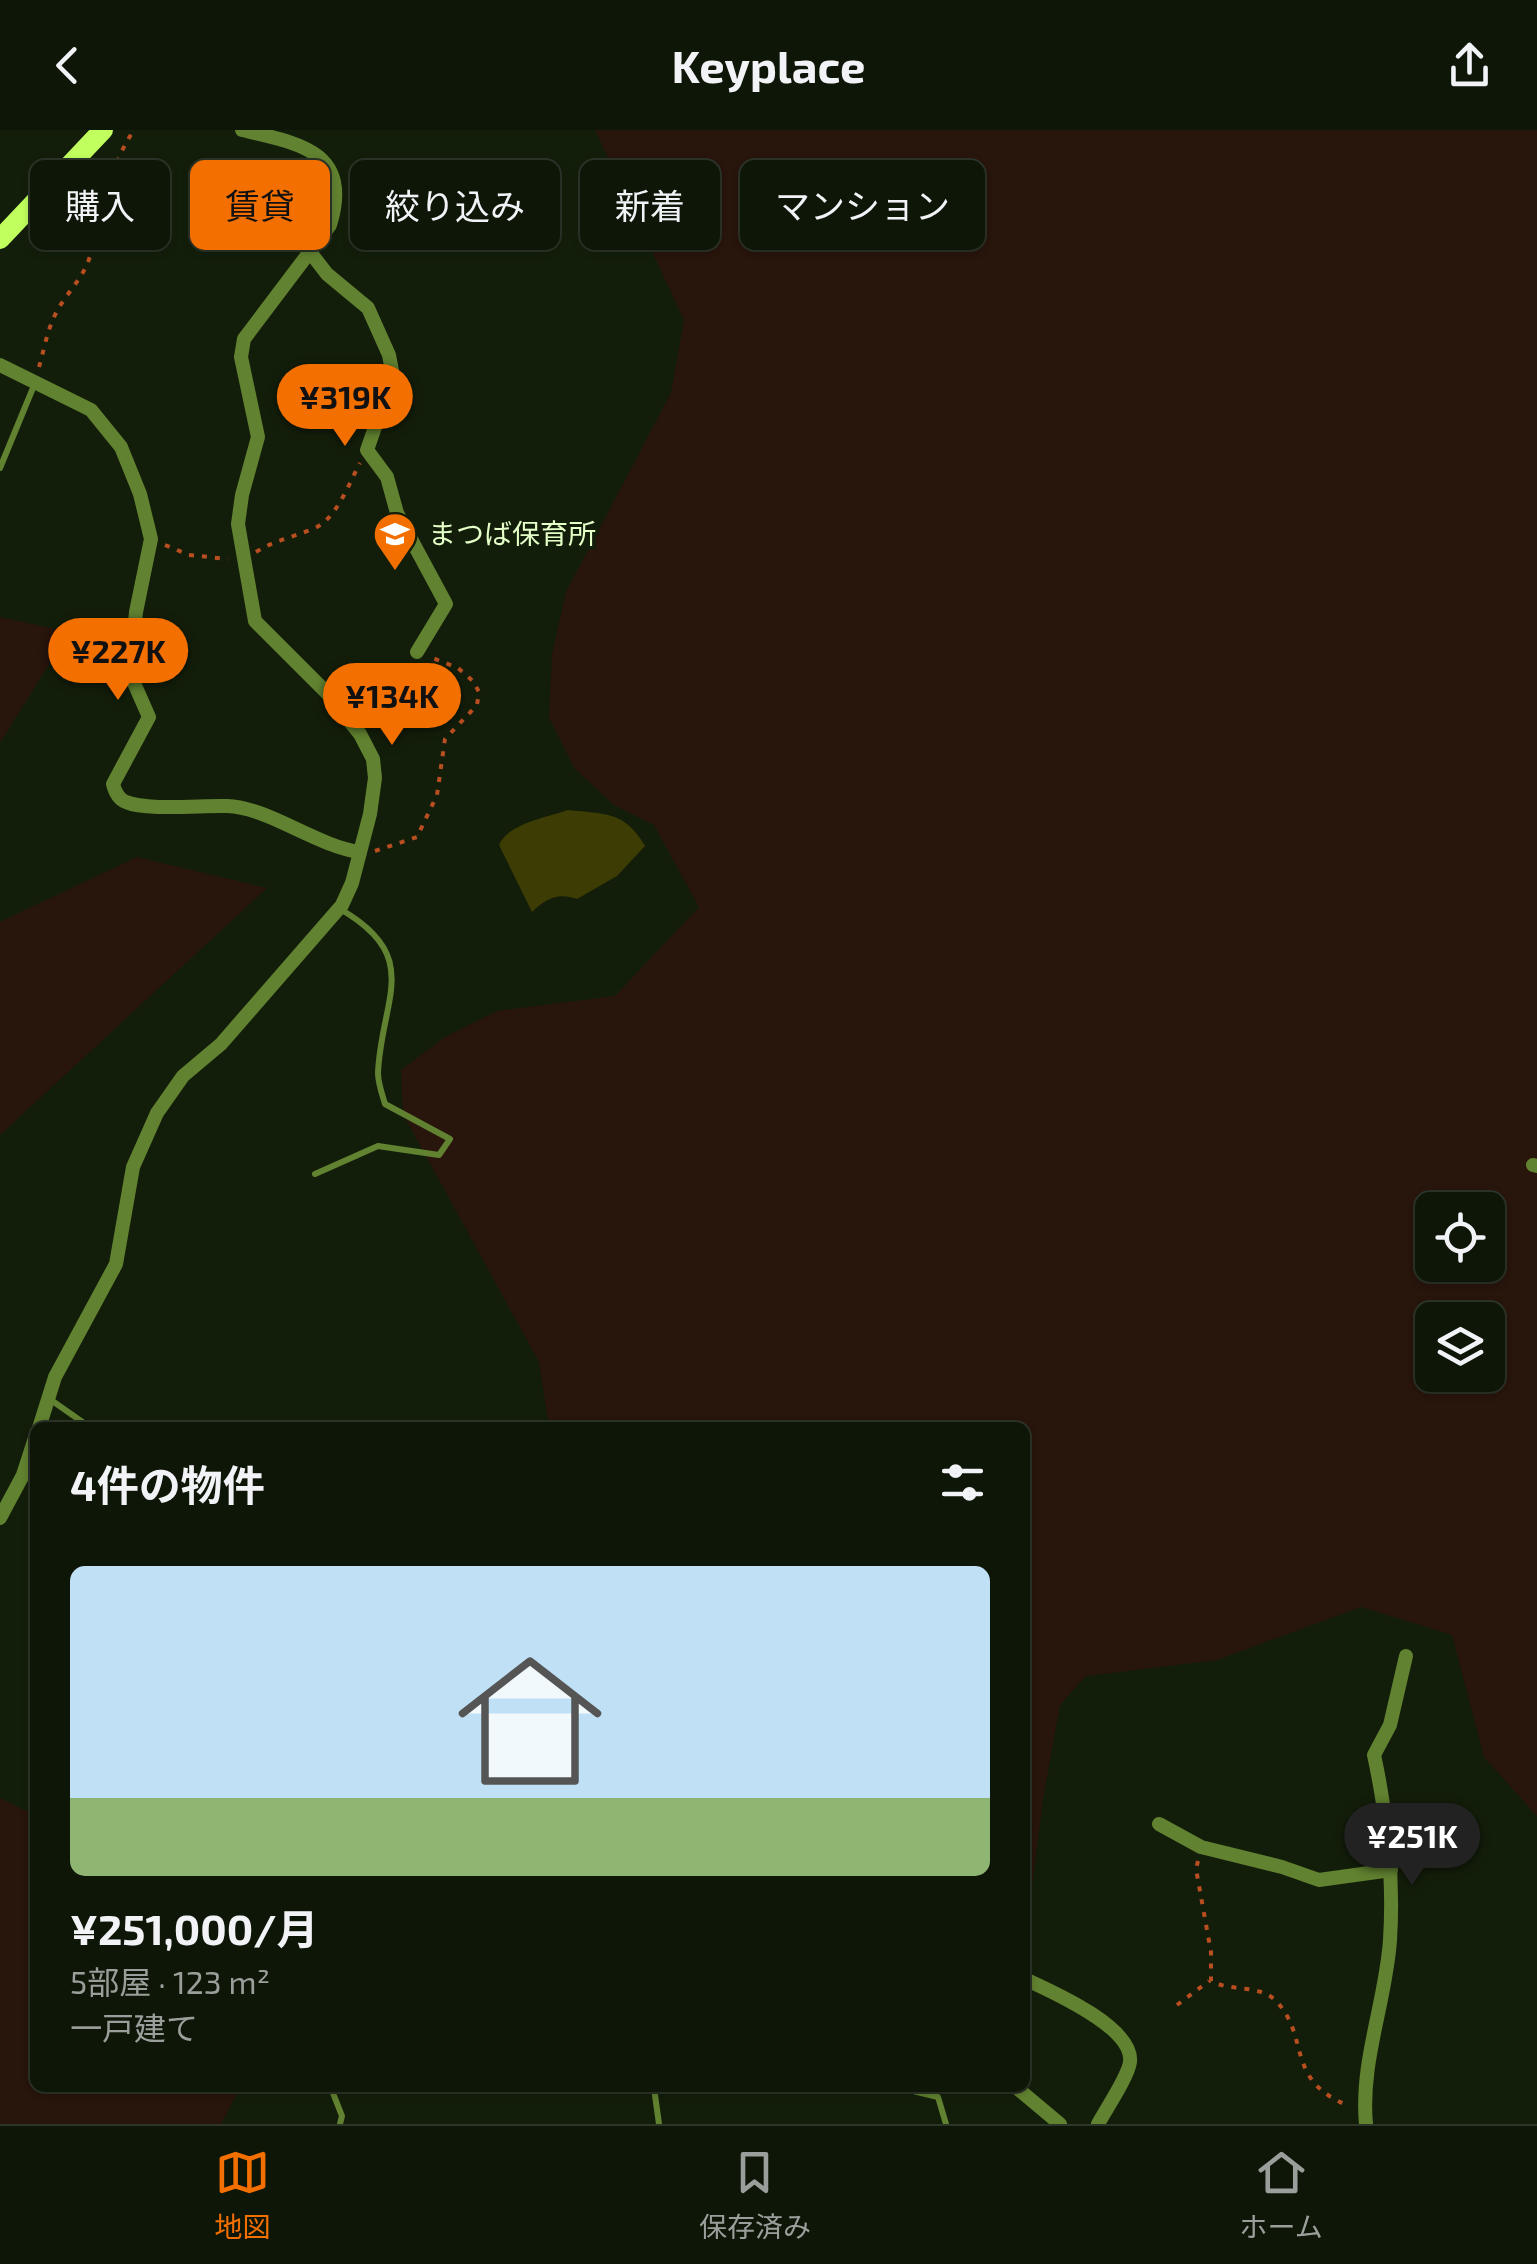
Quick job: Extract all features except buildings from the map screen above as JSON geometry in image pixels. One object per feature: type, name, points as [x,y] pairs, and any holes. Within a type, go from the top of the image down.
[{"type":"main road","points":[[0,239],[103,130]]},
{"type":"street","points":[[40,1422],[56,1376],[116,1264],[134,1168],[157,1114],[183,1076],[222,1044],[338,908],[352,883],[376,778],[373,759],[360,734],[328,693],[256,621],[243,560],[238,524],[258,437],[241,357],[244,339],[330,224],[336,204],[326,161],[294,142],[242,130]]},
{"type":"street","points":[[310,252],[327,274],[368,308],[389,355],[393,376],[366,450],[387,476],[397,513],[446,604],[417,652]]},
{"type":"street","points":[[0,365],[91,410],[120,447],[140,494],[151,540],[136,612],[130,674],[148,717],[113,784],[115,794],[126,803],[193,808],[230,806],[360,854]]},
{"type":"street","points":[[0,1518],[30,1452]]},
{"type":"street","points":[[1366,2118],[1372,2046],[1390,1942],[1391,1870],[1374,1755],[1390,1725],[1406,1656]]},
{"type":"street","points":[[1159,1824],[1201,1847],[1319,1880],[1391,1870]]},
{"type":"street","points":[[1030,1981],[1094,2012],[1128,2049],[1130,2063],[1098,2124]]},
{"type":"street","points":[[1023,2092],[1060,2124]]},
{"type":"lane","points":[[0,468],[36,382]]},
{"type":"lane","points":[[315,1174],[378,1146],[439,1155],[450,1139],[385,1104],[378,1076],[392,984],[388,954],[376,933],[338,908]]},
{"type":"lane","points":[[48,1399],[82,1422]]},
{"type":"lane","points":[[333,2092],[342,2116],[340,2124]]},
{"type":"lane","points":[[655,2092],[659,2124]]},
{"type":"lane","points":[[917,2092],[938,2097],[946,2124]]},
{"type":"path","points":[[36,382],[55,314],[86,268],[102,202],[124,144],[134,130]]},
{"type":"path","points":[[151,540],[189,554],[243,560],[273,541],[317,528],[328,520],[366,450]]},
{"type":"path","points":[[360,854],[417,837],[437,795],[445,739],[478,705],[480,692],[474,680],[458,668],[417,652]]},
{"type":"path","points":[[1201,1847],[1196,1869],[1211,1952],[1210,1981]]},
{"type":"path","points":[[1177,2005],[1210,1981]]},
{"type":"path","points":[[1210,1981],[1258,1990],[1275,1999],[1289,2020],[1311,2081],[1366,2118]]},
{"type":"shaded area","points":[[595,130],[1537,130],[1537,1816],[1484,1757],[1452,1635],[1361,1607],[1217,1660],[1086,1676],[1060,1705],[1030,1904],[1030,1422],[548,1422],[539,1362],[403,1114],[401,1070],[445,1037],[497,1011],[615,996],[699,907],[654,825],[614,805],[575,769],[549,717],[552,655],[566,592],[671,393],[684,320],[651,250],[720,250],[720,160],[609,160]]},
{"type":"shaded area","points":[[0,617],[69,632],[0,743]]},
{"type":"shaded area","points":[[568,810],[622,820],[645,846],[617,876],[577,899],[552,898],[532,912],[499,845],[519,827]]},
{"type":"shaded area","points":[[137,857],[267,888],[0,1135],[0,922]]},
{"type":"shaded area","points":[[0,1798],[30,1813],[30,2092],[238,2092],[221,2124],[0,2124]]},
{"type":"place","name":"まつば保育所","points":[[395,572]]}]
